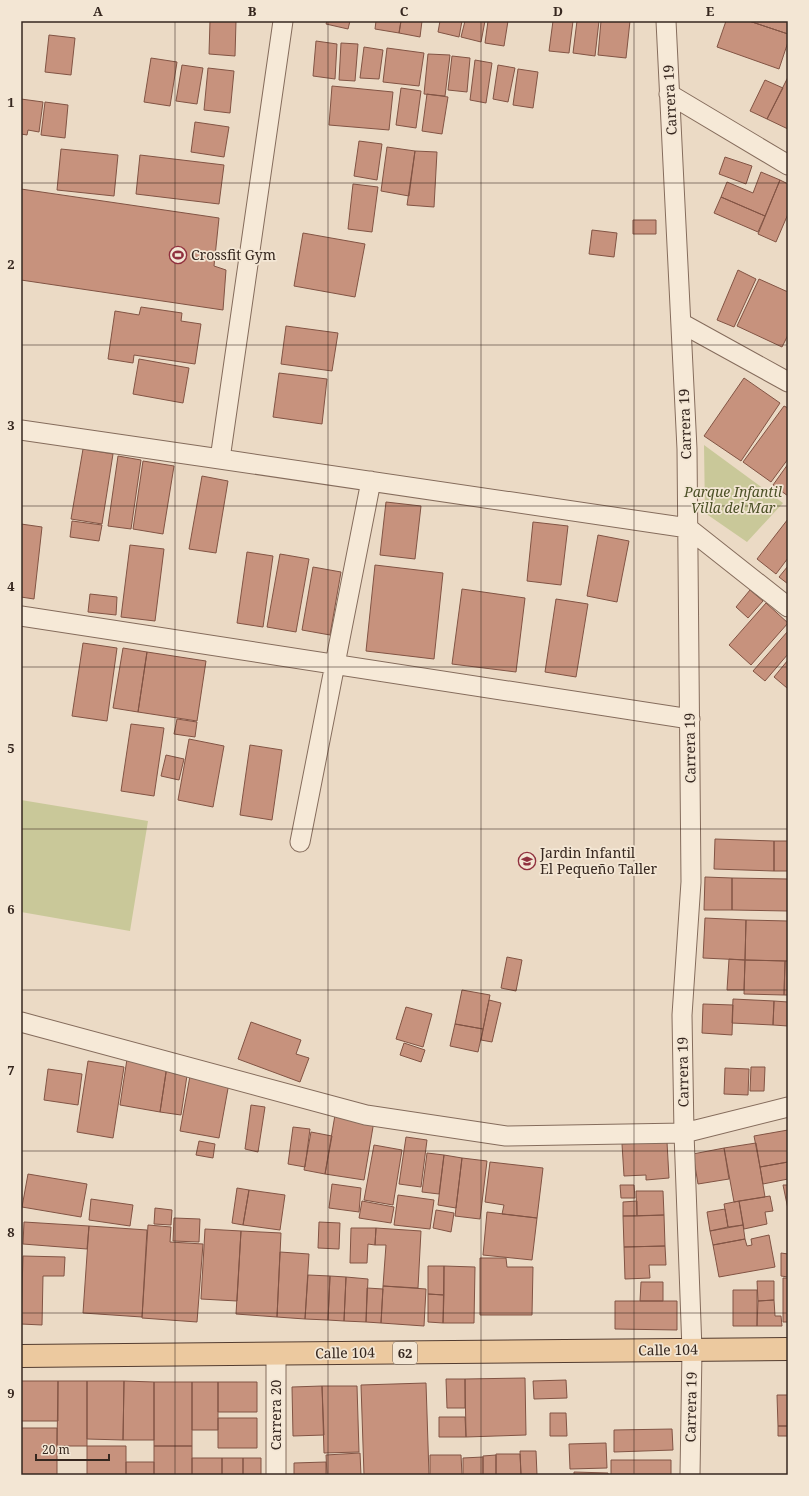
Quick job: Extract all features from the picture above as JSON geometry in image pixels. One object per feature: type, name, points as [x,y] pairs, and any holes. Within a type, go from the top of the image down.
[{"type":"main road","name":"Calle 104","points":[[21,1356],[788,1349]]},
{"type":"street","points":[[220,459],[283,21]]},
{"type":"street","name":"Carrera 19","points":[[666,21],[687,450],[691,882],[682,1014],[684,1133],[692,1350],[690,1475]]},
{"type":"street","points":[[669,94],[788,165]]},
{"type":"street","points":[[681,323],[788,382]]},
{"type":"street","points":[[21,430],[688,528],[788,607]]},
{"type":"street","points":[[300,842],[371,481]]},
{"type":"street","points":[[21,616],[690,719]]},
{"type":"street","points":[[21,1022],[366,1115],[506,1136],[684,1133],[788,1107]]},
{"type":"street","name":"Carrera 20","points":[[276,1354],[276,1475]]},
{"type":"green space","name":"Parque Infantil Villa del Mar","points":[[704,445],[783,503],[747,542],[705,513]]},
{"type":"green space","points":[[21,800],[148,821],[130,931],[21,912]]},
{"type":"building","points":[[210,21],[236,21],[235,56],[209,54]]},
{"type":"building","points":[[327,21],[350,21],[348,29],[326,24]]},
{"type":"building","points":[[376,21],[401,21],[399,33],[375,29]]},
{"type":"building","points":[[401,21],[422,21],[420,37],[399,33]]},
{"type":"building","points":[[440,21],[462,21],[459,37],[438,32]]},
{"type":"building","points":[[465,21],[485,21],[481,42],[461,37]]},
{"type":"building","points":[[488,21],[508,21],[504,46],[485,43]]},
{"type":"building","points":[[553,21],[573,21],[569,53],[549,51]]},
{"type":"building","points":[[577,21],[599,21],[595,56],[573,53]]},
{"type":"building","points":[[601,21],[630,21],[626,58],[598,55]]},
{"type":"building","points":[[726,21],[749,21],[788,34],[788,42],[779,69],[717,47]]},
{"type":"building","points":[[749,21],[788,21],[788,34]]},
{"type":"building","points":[[49,35],[75,38],[71,75],[45,72]]},
{"type":"building","points":[[316,41],[337,44],[335,79],[313,76]]},
{"type":"building","points":[[341,43],[358,44],[355,81],[339,80]]},
{"type":"building","points":[[364,47],[383,50],[379,79],[360,78]]},
{"type":"building","points":[[387,48],[424,53],[419,86],[383,82]]},
{"type":"building","points":[[428,54],[450,55],[445,96],[424,94]]},
{"type":"building","points":[[452,56],[470,58],[467,92],[448,90]]},
{"type":"building","points":[[151,58],[177,62],[170,106],[144,102]]},
{"type":"building","points":[[475,60],[492,63],[486,103],[470,100]]},
{"type":"building","points":[[182,65],[203,68],[197,104],[176,101]]},
{"type":"building","points":[[498,65],[515,68],[508,102],[493,99]]},
{"type":"building","points":[[208,68],[234,71],[230,113],[204,110]]},
{"type":"building","points":[[518,69],[538,72],[533,108],[513,105]]},
{"type":"building","points":[[788,77],[788,129],[767,119]]},
{"type":"building","points":[[765,80],[783,88],[767,119],[750,111]]},
{"type":"building","points":[[332,86],[393,92],[389,130],[329,125]]},
{"type":"building","points":[[401,88],[421,91],[416,128],[396,125]]},
{"type":"building","points":[[427,94],[448,97],[442,134],[422,131]]},
{"type":"building","points":[[21,99],[43,102],[39,132],[28,130],[27,135],[21,134]]},
{"type":"building","points":[[45,102],[68,105],[65,138],[41,135]]},
{"type":"building","points":[[195,122],[229,127],[224,157],[191,152]]},
{"type":"building","points":[[359,141],[382,144],[377,180],[354,176]]},
{"type":"building","points":[[387,147],[415,151],[409,196],[381,191]]},
{"type":"building","points":[[61,149],[118,155],[114,196],[57,190]]},
{"type":"building","points":[[415,151],[437,152],[434,207],[407,205]]},
{"type":"building","points":[[140,155],[224,165],[219,204],[136,194]]},
{"type":"building","points":[[725,157],[752,166],[746,184],[719,174]]},
{"type":"building","points":[[761,172],[780,180],[765,216],[721,197],[727,182],[753,193]]},
{"type":"building","points":[[780,180],[788,184],[788,214],[776,242],[758,234]]},
{"type":"building","points":[[353,184],[378,187],[372,232],[348,229]]},
{"type":"building","points":[[21,189],[219,218],[214,266],[226,270],[223,310],[21,280]]},
{"type":"building","points":[[721,197],[765,216],[758,232],[714,213]]},
{"type":"building","points":[[633,220],[656,220],[656,234],[633,234]]},
{"type":"building","points":[[592,230],[617,233],[614,257],[589,254]]},
{"type":"building","points":[[303,233],[365,244],[355,297],[294,286]]},
{"type":"building","points":[[738,270],[756,279],[734,327],[717,320]]},
{"type":"building","points":[[759,279],[788,292],[788,335],[782,347],[737,326]]},
{"type":"building","points":[[141,307],[182,313],[181,321],[201,324],[195,364],[134,355],[133,363],[108,359],[115,311],[139,315]]},
{"type":"building","points":[[286,326],[338,333],[332,371],[281,364]]},
{"type":"building","points":[[139,359],[189,368],[183,403],[133,394]]},
{"type":"building","points":[[279,373],[327,379],[322,424],[273,417]]},
{"type":"building","points":[[744,378],[780,403],[741,461],[704,436]]},
{"type":"building","points":[[784,406],[788,408],[788,459],[771,482],[743,462]]},
{"type":"building","points":[[83,449],[113,454],[102,524],[71,519]]},
{"type":"building","points":[[118,456],[141,460],[131,529],[108,526]]},
{"type":"building","points":[[143,461],[174,466],[163,534],[133,529]]},
{"type":"building","points":[[788,464],[788,496],[773,485]]},
{"type":"building","points":[[202,476],[228,481],[216,553],[189,549]]},
{"type":"building","points":[[386,502],[421,506],[415,559],[380,555]]},
{"type":"building","points":[[788,519],[788,558],[776,574],[757,559]]},
{"type":"building","points":[[72,521],[102,525],[99,541],[70,537]]},
{"type":"building","points":[[533,522],[568,526],[561,585],[527,581]]},
{"type":"building","points":[[21,524],[42,527],[34,599],[21,597]]},
{"type":"building","points":[[598,535],[629,541],[617,602],[587,596]]},
{"type":"building","points":[[130,545],[164,549],[155,621],[121,617]]},
{"type":"building","points":[[247,552],[273,556],[263,627],[237,623]]},
{"type":"building","points":[[280,554],[309,559],[296,632],[267,627]]},
{"type":"building","points":[[375,565],[443,573],[434,659],[366,651]]},
{"type":"building","points":[[788,566],[788,584],[779,577]]},
{"type":"building","points":[[313,567],[341,572],[330,635],[302,630]]},
{"type":"building","points":[[462,589],[525,598],[516,672],[452,664]]},
{"type":"building","points":[[750,590],[763,601],[748,618],[736,607]]},
{"type":"building","points":[[90,594],[117,597],[116,615],[88,612]]},
{"type":"building","points":[[556,599],[588,604],[576,677],[545,672]]},
{"type":"building","points":[[766,603],[788,623],[751,665],[729,645]]},
{"type":"building","points":[[788,631],[788,654],[765,681],[753,671]]},
{"type":"building","points":[[83,643],[117,648],[107,721],[72,716]]},
{"type":"building","points":[[123,648],[147,652],[138,712],[113,708]]},
{"type":"building","points":[[147,652],[206,661],[197,721],[138,712]]},
{"type":"building","points":[[788,660],[788,687],[787,688],[774,677]]},
{"type":"building","points":[[177,719],[197,722],[195,737],[174,734]]},
{"type":"building","points":[[131,724],[164,728],[154,796],[121,791]]},
{"type":"building","points":[[189,739],[224,746],[213,807],[178,800]]},
{"type":"building","points":[[250,745],[282,750],[272,820],[240,815]]},
{"type":"building","points":[[166,755],[184,759],[179,780],[161,776]]},
{"type":"building","points":[[715,839],[774,841],[774,871],[714,869]]},
{"type":"building","points":[[774,841],[788,841],[788,871],[774,871]]},
{"type":"building","points":[[705,877],[732,878],[732,910],[704,910]]},
{"type":"building","points":[[732,878],[788,879],[788,911],[732,910]]},
{"type":"building","points":[[705,918],[746,920],[745,960],[703,958]]},
{"type":"building","points":[[746,920],[788,921],[788,961],[745,960]]},
{"type":"building","points":[[507,957],[522,960],[516,991],[501,988]]},
{"type":"building","points":[[729,959],[745,960],[744,990],[727,990]]},
{"type":"building","points":[[745,960],[785,961],[784,995],[744,994]]},
{"type":"building","points":[[785,961],[788,961],[788,995],[784,995]]},
{"type":"building","points":[[462,990],[490,995],[483,1029],[455,1024]]},
{"type":"building","points":[[733,999],[774,1001],[773,1025],[732,1023]]},
{"type":"building","points":[[489,1000],[501,1003],[492,1042],[481,1040]]},
{"type":"building","points":[[774,1001],[788,1002],[788,1026],[773,1025]]},
{"type":"building","points":[[703,1004],[733,1005],[732,1035],[702,1033]]},
{"type":"building","points":[[406,1007],[432,1014],[423,1047],[396,1039]]},
{"type":"building","points":[[251,1022],[301,1040],[296,1054],[309,1058],[300,1082],[238,1059]]},
{"type":"building","points":[[455,1024],[483,1029],[478,1052],[450,1046]]},
{"type":"building","points":[[404,1043],[425,1050],[421,1062],[400,1055]]},
{"type":"building","points":[[127,1059],[167,1066],[160,1112],[120,1105]]},
{"type":"building","points":[[88,1061],[124,1067],[113,1138],[77,1132]]},
{"type":"building","points":[[167,1066],[188,1069],[181,1115],[160,1112]]},
{"type":"building","points":[[751,1067],[765,1067],[764,1091],[750,1091]]},
{"type":"building","points":[[725,1068],[749,1069],[748,1095],[724,1094]]},
{"type":"building","points":[[48,1069],[82,1074],[78,1105],[44,1100]]},
{"type":"building","points":[[190,1076],[229,1083],[219,1138],[180,1131]]},
{"type":"building","points":[[251,1105],[265,1107],[258,1152],[245,1149]]},
{"type":"building","points":[[335,1115],[374,1121],[364,1180],[325,1174]]},
{"type":"building","points":[[293,1127],[310,1129],[305,1167],[288,1164]]},
{"type":"building","points":[[788,1130],[788,1162],[760,1167],[754,1136]]},
{"type":"building","points":[[311,1132],[332,1136],[325,1174],[304,1170]]},
{"type":"building","points":[[406,1137],[427,1140],[421,1187],[399,1184]]},
{"type":"building","points":[[199,1141],[215,1144],[213,1158],[196,1155]]},
{"type":"building","points":[[667,1142],[669,1178],[646,1180],[646,1175],[624,1176],[622,1144]]},
{"type":"building","points":[[756,1143],[765,1197],[734,1202],[724,1148]]},
{"type":"building","points":[[374,1145],[402,1150],[393,1205],[364,1200]]},
{"type":"building","points":[[724,1148],[729,1179],[698,1184],[693,1154]]},
{"type":"building","points":[[427,1153],[444,1155],[439,1194],[422,1192]]},
{"type":"building","points":[[444,1155],[462,1158],[456,1208],[438,1205]]},
{"type":"building","points":[[462,1158],[487,1161],[480,1219],[455,1216]]},
{"type":"building","points":[[490,1162],[543,1168],[537,1218],[502,1214],[504,1205],[485,1202]]},
{"type":"building","points":[[788,1162],[788,1179],[763,1184],[760,1167]]},
{"type":"building","points":[[28,1174],[87,1184],[81,1217],[22,1207]]},
{"type":"building","points":[[332,1184],[361,1188],[359,1212],[329,1208]]},
{"type":"building","points":[[620,1185],[634,1185],[635,1198],[621,1198]]},
{"type":"building","points":[[783,1185],[788,1185],[788,1209]]},
{"type":"building","points":[[237,1188],[249,1190],[243,1225],[232,1223]]},
{"type":"building","points":[[249,1190],[285,1195],[280,1230],[243,1225]]},
{"type":"building","points":[[636,1191],[663,1191],[664,1215],[637,1216]]},
{"type":"building","points":[[398,1195],[434,1200],[430,1229],[394,1225]]},
{"type":"building","points":[[770,1196],[773,1211],[765,1212],[767,1224],[744,1229],[739,1201]]},
{"type":"building","points":[[91,1199],[133,1205],[130,1226],[89,1220]]},
{"type":"building","points":[[362,1201],[394,1207],[391,1223],[359,1218]]},
{"type":"building","points":[[637,1201],[637,1216],[623,1216],[623,1202]]},
{"type":"building","points":[[739,1201],[743,1225],[728,1227],[724,1204]]},
{"type":"building","points":[[155,1208],[172,1210],[171,1225],[154,1224]]},
{"type":"building","points":[[725,1209],[728,1227],[710,1231],[707,1212]]},
{"type":"building","points":[[436,1210],[454,1213],[451,1232],[433,1228]]},
{"type":"building","points":[[487,1212],[537,1218],[532,1260],[483,1255]]},
{"type":"building","points":[[664,1215],[665,1246],[624,1247],[623,1216]]},
{"type":"building","points":[[174,1218],[200,1219],[199,1242],[173,1241]]},
{"type":"building","points":[[24,1222],[89,1226],[87,1249],[23,1244]]},
{"type":"building","points":[[319,1222],[340,1223],[339,1249],[318,1248]]},
{"type":"building","points":[[148,1225],[171,1227],[170,1242],[203,1244],[197,1322],[142,1318]]},
{"type":"building","points":[[743,1225],[745,1239],[713,1245],[710,1231]]},
{"type":"building","points":[[89,1226],[147,1230],[142,1317],[83,1313]]},
{"type":"building","points":[[351,1228],[376,1228],[375,1245],[368,1244],[367,1263],[350,1263]]},
{"type":"building","points":[[376,1228],[421,1231],[418,1288],[383,1286],[386,1245],[375,1245]]},
{"type":"building","points":[[205,1229],[241,1231],[237,1301],[201,1299]]},
{"type":"building","points":[[241,1231],[281,1233],[277,1317],[236,1314]]},
{"type":"building","points":[[769,1235],[775,1267],[719,1277],[713,1245],[745,1239],[747,1246],[752,1245],[751,1239]]},
{"type":"building","points":[[665,1246],[666,1265],[649,1265],[650,1278],[625,1279],[624,1247]]},
{"type":"building","points":[[280,1252],[309,1254],[305,1319],[277,1317]]},
{"type":"building","points":[[781,1253],[788,1254],[788,1277],[781,1276]]},
{"type":"building","points":[[23,1256],[65,1257],[64,1276],[43,1276],[42,1325],[21,1324]]},
{"type":"building","points":[[480,1258],[506,1258],[507,1267],[533,1267],[532,1315],[480,1315]]},
{"type":"building","points":[[428,1266],[444,1266],[444,1295],[428,1294]]},
{"type":"building","points":[[444,1266],[475,1267],[474,1323],[443,1323]]},
{"type":"building","points":[[308,1275],[330,1276],[328,1320],[305,1319]]},
{"type":"building","points":[[330,1276],[346,1277],[344,1321],[328,1320]]},
{"type":"building","points":[[346,1277],[368,1279],[366,1322],[344,1321]]},
{"type":"building","points":[[783,1278],[788,1278],[788,1322],[783,1322]]},
{"type":"building","points":[[757,1281],[774,1281],[774,1300],[758,1301]]},
{"type":"building","points":[[641,1282],[663,1282],[663,1301],[640,1301]]},
{"type":"building","points":[[383,1286],[426,1289],[424,1326],[381,1323]]},
{"type":"building","points":[[367,1288],[383,1289],[381,1323],[366,1322]]},
{"type":"building","points":[[733,1290],[757,1290],[757,1326],[733,1326]]},
{"type":"building","points":[[428,1294],[444,1295],[443,1323],[428,1322]]},
{"type":"building","points":[[774,1300],[775,1316],[781,1316],[782,1326],[757,1326],[758,1301]]},
{"type":"building","points":[[615,1301],[677,1301],[677,1330],[615,1329]]},
{"type":"building","points":[[525,1378],[526,1435],[466,1437],[465,1379]]},
{"type":"building","points":[[446,1379],[465,1379],[465,1408],[447,1408]]},
{"type":"building","points":[[566,1380],[567,1398],[534,1399],[533,1381]]},
{"type":"building","points":[[21,1381],[58,1381],[58,1421],[21,1421]]},
{"type":"building","points":[[58,1381],[87,1381],[87,1446],[57,1446]]},
{"type":"building","points":[[87,1381],[124,1381],[123,1440],[87,1439]]},
{"type":"building","points":[[124,1381],[154,1382],[154,1440],[123,1440]]},
{"type":"building","points":[[154,1382],[192,1382],[192,1446],[154,1446]]},
{"type":"building","points":[[192,1382],[218,1382],[218,1430],[192,1430]]},
{"type":"building","points":[[218,1382],[257,1382],[257,1412],[218,1412]]},
{"type":"building","points":[[426,1383],[429,1475],[364,1475],[361,1385]]},
{"type":"building","points":[[322,1386],[357,1386],[359,1452],[324,1453]]},
{"type":"building","points":[[322,1386],[324,1435],[293,1436],[292,1387]]},
{"type":"building","points":[[777,1395],[788,1395],[788,1426],[778,1426]]},
{"type":"building","points":[[550,1413],[566,1413],[567,1436],[550,1436]]},
{"type":"building","points":[[439,1417],[465,1417],[466,1437],[439,1437]]},
{"type":"building","points":[[218,1418],[257,1418],[257,1448],[218,1448]]},
{"type":"building","points":[[778,1426],[788,1426],[788,1436],[778,1436]]},
{"type":"building","points":[[21,1428],[57,1428],[57,1475],[21,1475]]},
{"type":"building","points":[[672,1429],[673,1450],[614,1452],[614,1430]]},
{"type":"building","points":[[606,1443],[607,1468],[570,1469],[569,1444]]},
{"type":"building","points":[[87,1446],[126,1446],[126,1475],[87,1475]]},
{"type":"building","points":[[154,1446],[192,1446],[192,1475],[154,1475]]},
{"type":"building","points":[[520,1451],[536,1451],[537,1475],[521,1475]]},
{"type":"building","points":[[360,1453],[361,1475],[327,1475],[326,1455]]},
{"type":"building","points":[[496,1454],[520,1454],[521,1475],[496,1475]]},
{"type":"building","points":[[430,1455],[461,1455],[462,1475],[430,1475]]},
{"type":"building","points":[[496,1455],[496,1475],[483,1475],[483,1456]]},
{"type":"building","points":[[483,1457],[483,1475],[463,1475],[463,1458]]},
{"type":"building","points":[[192,1458],[222,1458],[222,1475],[192,1475]]},
{"type":"building","points":[[222,1458],[243,1458],[243,1475],[222,1475]]},
{"type":"building","points":[[243,1458],[261,1458],[261,1475],[243,1475]]},
{"type":"building","points":[[611,1460],[671,1460],[671,1475],[611,1475]]},
{"type":"building","points":[[126,1462],[154,1462],[154,1475],[126,1475]]},
{"type":"building","points":[[326,1462],[326,1475],[294,1475],[294,1463]]},
{"type":"building","points":[[574,1472],[608,1473],[608,1475],[574,1475]]},
{"type":"place","name":"Crossfit Gym","points":[[178,255]]},
{"type":"place","name":"Jardin Infantil El Pequeño Taller","points":[[527,861]]}]
